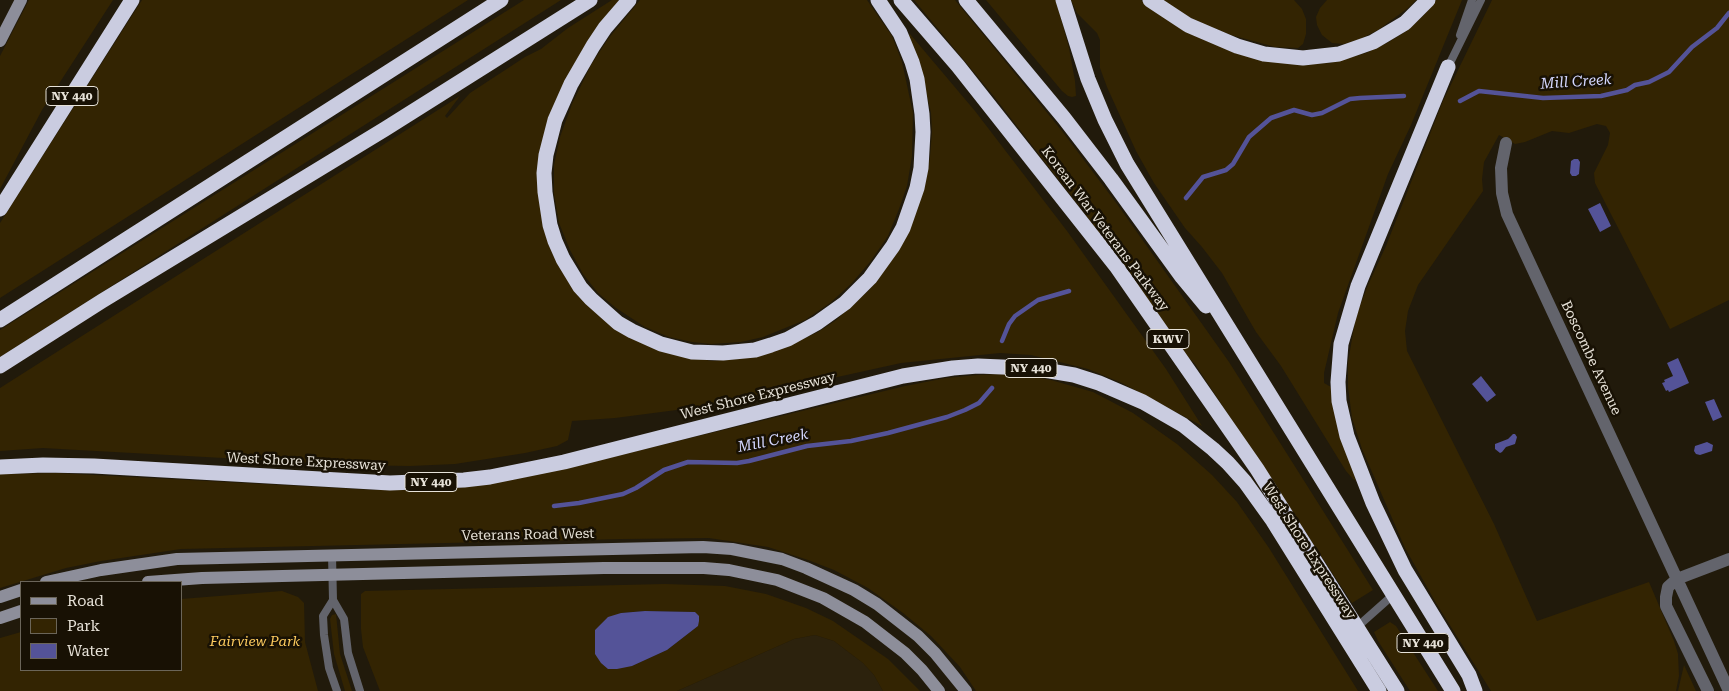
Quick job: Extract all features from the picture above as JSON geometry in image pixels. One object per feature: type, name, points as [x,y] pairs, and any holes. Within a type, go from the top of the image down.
[{"type":"highway","points":[[110,36],[126,0]]},
{"type":"highway","name":"NY 440","points":[[0,209],[132,0]]},
{"type":"highway","points":[[0,320],[501,0]]},
{"type":"highway","points":[[0,366],[102,301],[385,129],[590,0]]},
{"type":"highway","points":[[629,0],[592,46],[571,84],[555,120],[546,155],[544,173],[546,208],[550,225],[563,258],[580,287],[618,322],[632,331],[661,344],[692,352],[723,353],[755,350],[788,339],[832,314],[870,278],[893,246],[903,228],[910,210],[921,168],[924,132],[919,88],[912,62],[900,33],[878,0]]},
{"type":"highway","name":"Korean War Veterans Parkway","points":[[901,0],[958,66],[1116,266],[1257,469],[1397,691]]},
{"type":"highway","points":[[966,0],[1064,118],[1182,277],[1244,354]]},
{"type":"highway","name":"NY 440","points":[[1064,0],[1088,79],[1119,149],[1139,186],[1453,691]]},
{"type":"highway","points":[[1150,0],[1188,25],[1237,46],[1264,54],[1303,58],[1339,54],[1373,42],[1405,22],[1428,0]]},
{"type":"highway","points":[[1448,67],[1358,286],[1341,344],[1338,382],[1347,436],[1373,503],[1405,570],[1469,675],[1475,691]]},
{"type":"highway","name":"West Shore Expressway","points":[[0,467],[44,465],[94,466],[390,483],[464,480],[490,477],[564,462],[852,388],[912,375],[978,366],[1050,370],[1099,383],[1143,402],[1183,425],[1223,458],[1245,482],[1273,521],[1379,691]]},
{"type":"street","points":[[0,41],[21,0]]},
{"type":"street","name":"Boscombe Avenue","points":[[1506,143],[1501,168],[1502,193],[1507,214],[1729,691]]},
{"type":"street","name":"Veterans Road West","points":[[50,581],[100,570],[169,560],[703,547],[782,559],[854,590],[897,618],[924,642],[966,691]]},
{"type":"street","points":[[1708,691],[1666,606],[1668,587],[1677,579],[1729,559]]},
{"type":"street","points":[[162,581],[202,578],[682,568],[729,570],[778,580],[823,598],[865,622],[905,654],[922,670],[939,691]]},
{"type":"street","points":[[0,597],[20,590]]},
{"type":"street","points":[[0,618],[20,611]]},
{"type":"lane","points":[[1448,67],[1472,0]]},
{"type":"lane","points":[[1448,67],[1481,0]]},
{"type":"lane","points":[[332,555],[333,600],[344,619],[348,654],[360,691]]},
{"type":"lane","points":[[1357,627],[1393,596]]},
{"type":"lane","points":[[333,600],[323,616],[329,668],[337,691]]},
{"type":"shaded area","points":[[815,635],[834,641],[863,663],[874,675],[883,691],[677,691],[794,639]]},
{"type":"green space","points":[[29,0],[113,0],[42,110],[0,189],[0,56]]},
{"type":"green space","points":[[142,0],[468,0],[0,298],[0,223]]},
{"type":"green space","points":[[524,0],[561,0],[0,357],[0,330]]},
{"type":"green space","points":[[612,0],[619,0],[585,47],[539,196],[584,300],[689,357],[712,361],[736,359],[794,343],[818,332],[835,321],[869,290],[897,252],[925,185],[930,157],[931,113],[921,70],[908,36],[910,34],[975,111],[1067,231],[1166,369],[1202,426],[1122,383],[1088,369],[1031,355],[1000,353],[901,363],[692,408],[615,418],[572,421],[568,440],[557,446],[455,464],[410,466],[351,465],[43,448],[0,451],[0,388],[460,96],[445,116],[447,118],[470,93],[525,57],[541,49],[568,28]]},
{"type":"green space","points":[[640,0],[867,0],[892,36],[902,62],[913,113],[912,156],[907,186],[888,236],[870,262],[851,284],[830,303],[805,320],[763,337],[741,342],[711,344],[669,337],[645,327],[616,308],[598,293],[583,274],[570,250],[559,223],[554,194],[554,165],[560,137],[572,104],[591,65],[608,39]]},
{"type":"green space","points":[[914,0],[955,0],[1062,131],[1117,204],[1229,362],[1373,590],[1352,603],[1195,364],[1188,357],[1080,207],[992,94]]},
{"type":"green space","points":[[986,0],[1056,0],[1069,48],[1076,96],[1068,96],[1062,91]]},
{"type":"green space","points":[[1071,0],[1141,0],[1153,10],[1307,64],[1330,63],[1366,53],[1405,32],[1423,16],[1436,0],[1462,0],[1411,125],[1388,174],[1338,313],[1324,373],[1324,383],[1331,387],[1356,481],[1346,471],[1281,366],[1256,332],[1222,273],[1185,228],[1154,183],[1136,151],[1107,87],[1100,68],[1100,40],[1097,33],[1077,13]]},
{"type":"green space","points":[[1162,0],[1294,0],[1302,9],[1306,19],[1306,34],[1303,44],[1298,48],[1275,47],[1231,35],[1199,22],[1179,12]]},
{"type":"green space","points":[[1327,0],[1416,0],[1378,30],[1358,40],[1344,44],[1332,43],[1322,35],[1317,25],[1316,17],[1320,8]]},
{"type":"green space","points":[[1492,0],[1729,0],[1729,300],[1670,329],[1595,183],[1594,173],[1608,145],[1610,133],[1606,126],[1597,124],[1569,133],[1552,131],[1515,144],[1499,135],[1484,162],[1483,191],[1418,285],[1408,311],[1405,331],[1407,351],[1494,524],[1537,621],[1649,582],[1678,654],[1679,676],[1676,691],[1491,691],[1436,603],[1405,548],[1362,449],[1352,418],[1348,387],[1348,362],[1356,316],[1386,246],[1443,101]]},
{"type":"green space","points":[[977,375],[1022,375],[1051,380],[1093,392],[1133,413],[1177,444],[1212,475],[1237,502],[1269,548],[1358,691],[976,691],[960,667],[931,636],[868,588],[834,570],[768,547],[709,538],[181,549],[66,568],[0,588],[0,474],[57,473],[375,490],[458,488],[554,471],[905,386],[946,378]]},
{"type":"green space","points":[[665,584],[725,586],[766,594],[806,608],[833,621],[888,659],[920,691],[883,691],[874,675],[863,663],[834,641],[815,635],[794,639],[677,691],[380,691],[363,647],[361,594],[365,591]],"holes":[[[645,611],[695,612],[698,626],[667,650],[632,666],[595,654],[595,630],[621,613]]]},
{"type":"green space","name":"Fairview Park","points":[[282,591],[298,597],[304,603],[305,642],[318,691],[0,691],[0,638],[20,632],[20,671],[182,671],[182,599]]},
{"type":"green space","points":[[336,614],[340,654],[352,691],[345,691],[334,654],[330,619],[332,615]]},
{"type":"green space","points":[[1390,622],[1396,626],[1438,691],[1410,691],[1374,632]]},
{"type":"green space","points":[[1684,665],[1696,691],[1678,691]]},
{"type":"water","points":[[1578,159],[1580,162],[1579,174],[1572,176],[1570,173],[1571,161]]},
{"type":"water","points":[[1600,203],[1611,226],[1600,232],[1588,209]]},
{"type":"water","points":[[1678,358],[1689,383],[1669,392],[1668,390],[1666,391],[1662,383],[1673,376],[1667,363]]},
{"type":"water","points":[[1481,376],[1496,395],[1487,402],[1472,384]]},
{"type":"water","points":[[1714,399],[1722,417],[1713,421],[1705,402]]},
{"type":"water","points":[[1513,434],[1517,437],[1515,444],[1506,447],[1500,453],[1495,449],[1495,444],[1508,439]]},
{"type":"water","points":[[1707,442],[1713,445],[1712,451],[1700,455],[1696,454],[1694,451],[1695,446]]},
{"type":"water","points":[[645,611],[695,612],[699,616],[698,626],[667,650],[632,666],[608,669],[595,654],[595,630],[608,617],[621,613]]},
{"type":"waterway","name":"Mill Creek","points":[[1460,101],[1479,91],[1543,98],[1601,96],[1627,90],[1669,72],[1692,47],[1717,28],[1729,13]]},
{"type":"waterway","name":"Mill Creek","points":[[1186,198],[1203,177],[1226,170],[1233,164],[1249,137],[1271,118],[1294,110],[1312,115],[1322,113],[1350,99],[1404,96]]},
{"type":"waterway","name":"Mill Creek","points":[[1002,341],[1009,324],[1015,316],[1038,300],[1069,291]]},
{"type":"waterway","name":"Mill Creek","points":[[554,506],[623,494],[664,470],[688,462],[737,463],[807,446],[851,441],[888,433],[947,417],[965,410],[979,403],[992,388]]}]
